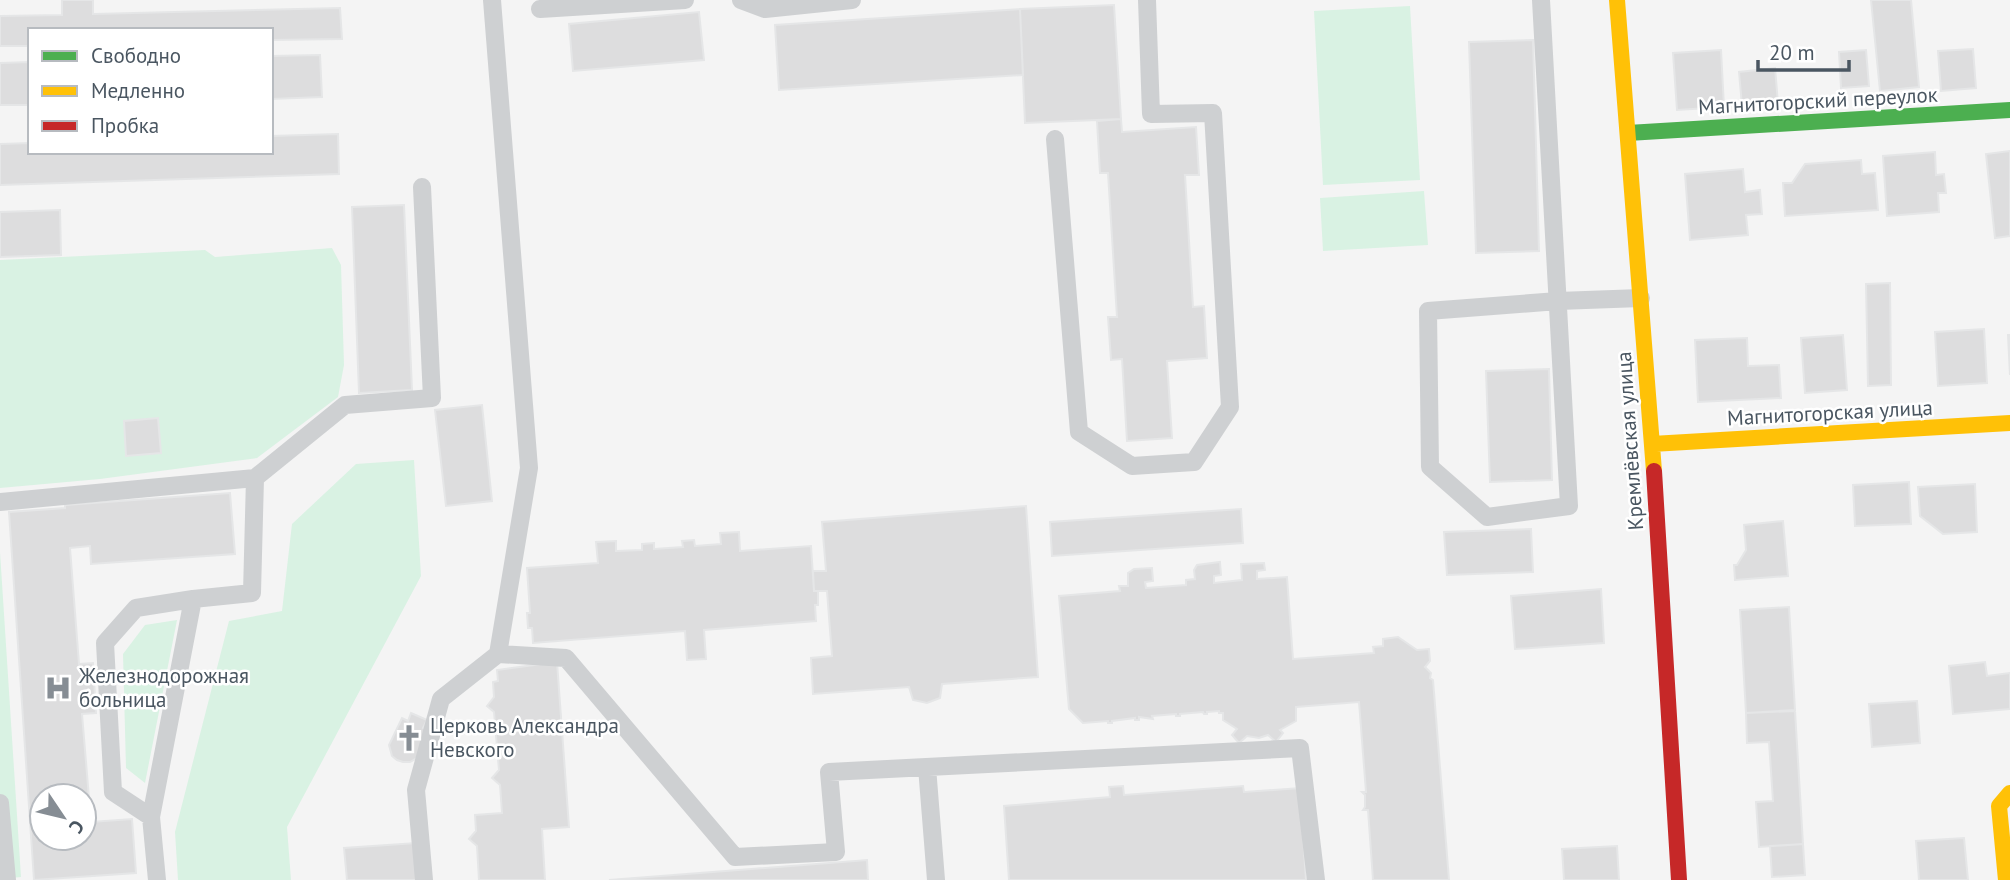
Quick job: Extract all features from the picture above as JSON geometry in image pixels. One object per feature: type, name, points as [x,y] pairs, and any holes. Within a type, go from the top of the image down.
[{"type":"street","name":"Кремлёвская улица","points":[[1617,0],[1652,444],[1679,880]]},
{"type":"street","name":"Магнитогорский переулок","points":[[1628,133],[2010,110]]},
{"type":"street","name":"Магнитогорская улица","points":[[1652,444],[2010,423]]},
{"type":"street","points":[[2006,880],[1999,806],[2010,793]]},
{"type":"lane","points":[[492,0],[528,468],[498,654]]},
{"type":"lane","points":[[540,9],[685,0]]},
{"type":"lane","points":[[741,0],[765,9],[852,0]]},
{"type":"lane","points":[[1055,139],[1079,432],[1132,466],[1194,462],[1230,407],[1213,113],[1151,114],[1147,0]]},
{"type":"lane","points":[[1541,0],[1558,301],[1569,506],[1487,517],[1430,467],[1428,311],[1558,301],[1641,298]]},
{"type":"lane","points":[[0,502],[255,478],[345,405],[432,398],[422,187]]},
{"type":"lane","points":[[151,817],[113,792],[105,643],[136,608],[194,598],[252,593],[255,478]]},
{"type":"lane","points":[[157,880],[151,817],[194,598]]},
{"type":"lane","points":[[424,880],[416,790],[441,699],[498,654],[566,658],[735,857],[836,852],[829,772],[1300,748],[1316,880]]},
{"type":"lane","points":[[927,767],[936,880]]},
{"type":"lane","points":[[0,803],[7,880]]},
{"type":"green space","points":[[1410,6],[1420,180],[1323,185],[1314,11]]},
{"type":"green space","points":[[1424,191],[1428,245],[1323,251],[1320,198]]},
{"type":"green space","points":[[332,248],[341,265],[344,365],[338,397],[257,458],[100,479],[0,488],[0,260],[205,250],[215,257]],"holes":[[[158,418],[161,453],[127,456],[124,421]]]},
{"type":"green space","points":[[414,460],[421,576],[287,827],[291,880],[178,880],[175,832],[229,621],[282,611],[292,524],[356,464]]},
{"type":"green space","points":[[0,552],[21,877],[0,879]]},
{"type":"green space","points":[[177,620],[145,783],[126,768],[123,654],[145,625]]},
{"type":"building","points":[[62,0],[93,0],[93,14],[340,8],[342,39],[273,40],[273,28],[28,28],[28,46],[0,46],[0,16],[62,15]]},
{"type":"building","points":[[1871,0],[1911,0],[1919,87],[1880,91]]},
{"type":"building","points":[[1114,5],[1121,119],[1025,123],[1020,9]]},
{"type":"building","points":[[1020,9],[1023,75],[779,90],[775,25]]},
{"type":"building","points":[[699,12],[704,60],[573,71],[569,24]]},
{"type":"building","points":[[1533,40],[1539,251],[1476,253],[1469,42]]},
{"type":"building","points":[[1973,49],[1976,88],[1941,91],[1938,51]]},
{"type":"building","points":[[1721,50],[1724,107],[1677,110],[1673,53]]},
{"type":"building","points":[[1866,50],[1869,86],[1841,88],[1839,52]]},
{"type":"building","points":[[320,55],[322,97],[273,99],[273,56]]},
{"type":"building","points":[[28,62],[28,105],[0,105],[0,63]]},
{"type":"building","points":[[1775,68],[1778,103],[1742,106],[1739,72]]},
{"type":"building","points":[[1121,119],[1122,132],[1196,127],[1199,175],[1185,175],[1193,307],[1204,306],[1207,358],[1167,361],[1172,438],[1127,441],[1122,359],[1111,360],[1108,317],[1117,317],[1108,173],[1100,173],[1097,121]]},
{"type":"building","points":[[338,134],[339,174],[0,185],[0,144],[28,143],[28,154],[273,154],[273,136]]},
{"type":"building","points":[[2010,151],[2010,236],[1995,238],[1986,154]]},
{"type":"building","points":[[1935,152],[1936,175],[1944,174],[1946,193],[1938,193],[1939,212],[1887,216],[1883,156]]},
{"type":"building","points":[[1861,160],[1862,174],[1875,173],[1878,210],[1785,216],[1783,183],[1792,183],[1805,164]]},
{"type":"building","points":[[1743,169],[1745,192],[1760,190],[1762,214],[1746,215],[1748,235],[1690,240],[1685,174]]},
{"type":"building","points":[[404,205],[412,390],[359,393],[352,207]]},
{"type":"building","points":[[60,210],[61,255],[0,257],[0,212]]},
{"type":"building","points":[[1890,283],[1891,385],[1868,386],[1866,284]]},
{"type":"building","points":[[1984,329],[1987,383],[1938,386],[1935,332]]},
{"type":"building","points":[[1843,335],[1847,390],[1805,393],[1801,338]]},
{"type":"building","points":[[2008,335],[2010,335],[2010,375]]},
{"type":"building","points":[[1747,338],[1748,366],[1779,365],[1781,398],[1698,402],[1695,340]]},
{"type":"building","points":[[1549,369],[1552,480],[1490,482],[1486,371]]},
{"type":"building","points":[[482,405],[492,501],[446,506],[435,410]]},
{"type":"building","points":[[158,418],[161,453],[126,456],[124,421]]},
{"type":"building","points":[[1909,482],[1911,524],[1855,526],[1853,485]]},
{"type":"building","points":[[1975,484],[1977,532],[1943,534],[1920,516],[1918,487]]},
{"type":"building","name":"Железнодорожная больница","points":[[230,493],[235,554],[91,564],[90,546],[70,548],[79,664],[93,663],[96,713],[82,714],[88,782],[28,782],[28,792],[9,512],[65,508],[65,505]]},
{"type":"building","points":[[1026,506],[1038,677],[942,684],[940,698],[927,703],[913,700],[909,687],[813,694],[811,658],[832,656],[827,591],[814,591],[813,571],[826,571],[822,522]]},
{"type":"building","points":[[1241,509],[1243,543],[1052,556],[1050,522]]},
{"type":"building","points":[[1783,521],[1788,576],[1735,580],[1734,565],[1737,565],[1746,550],[1744,525]]},
{"type":"building","points":[[1531,529],[1533,572],[1447,575],[1444,532]]},
{"type":"building","points":[[739,532],[740,551],[811,546],[814,591],[818,591],[816,621],[704,630],[706,659],[687,660],[685,631],[533,643],[532,628],[528,628],[527,613],[530,613],[527,568],[598,563],[596,542],[616,541],[616,551],[642,550],[642,544],[654,543],[654,549],[683,547],[682,541],[694,540],[695,546],[721,544],[720,533]]},
{"type":"building","points":[[1220,562],[1221,575],[1214,576],[1214,583],[1242,580],[1241,564],[1264,563],[1265,570],[1257,571],[1257,579],[1287,577],[1293,659],[1374,653],[1373,647],[1383,646],[1383,639],[1398,637],[1417,650],[1429,649],[1430,661],[1425,667],[1433,680],[1449,880],[1373,880],[1368,810],[1363,810],[1365,795],[1362,792],[1366,792],[1359,702],[1296,707],[1296,721],[1280,730],[1283,733],[1276,742],[1268,735],[1259,738],[1247,736],[1239,743],[1232,735],[1237,729],[1223,720],[1223,713],[1219,711],[1152,716],[1153,719],[1139,717],[1139,720],[1135,718],[1112,723],[1083,723],[1069,709],[1059,596],[1120,591],[1119,586],[1128,586],[1128,573],[1134,569],[1152,568],[1153,581],[1145,582],[1146,588],[1186,585],[1186,580],[1195,579],[1194,570],[1197,565]]},
{"type":"building","points":[[1601,589],[1604,643],[1515,649],[1511,596]]},
{"type":"building","points":[[1789,607],[1795,710],[1746,713],[1740,610]]},
{"type":"building","points":[[557,662],[569,827],[542,829],[545,880],[479,880],[477,846],[469,839],[476,831],[475,815],[502,813],[500,785],[492,778],[499,770],[494,712],[487,706],[494,697],[493,682],[498,681],[497,670]]},
{"type":"building","points":[[1985,662],[1987,676],[2010,673],[2010,709],[1953,714],[1949,666]]},
{"type":"building","points":[[1917,701],[1920,743],[1872,747],[1869,704]]},
{"type":"building","points":[[1795,711],[1803,844],[1759,847],[1756,802],[1773,801],[1769,742],[1747,743],[1746,713]]},
{"type":"building","name":"Церковь Александра Невского","points":[[411,713],[427,720],[423,728],[429,730],[417,758],[403,762],[392,756],[389,745],[402,718],[408,721]]},
{"type":"building","points":[[1123,786],[1124,795],[1243,786],[1244,792],[1300,788],[1306,880],[1009,880],[1004,806],[1110,797],[1109,787]]},
{"type":"building","name":"Железнодорожная больница","points":[[132,819],[136,873],[34,880],[32,852],[98,852],[98,821]]},
{"type":"building","points":[[1964,838],[1968,880],[1919,880],[1916,841]]},
{"type":"building","points":[[416,843],[418,880],[347,880],[344,848]]},
{"type":"building","points":[[1803,844],[1805,875],[1772,877],[1770,846]]},
{"type":"building","points":[[1617,846],[1619,880],[1564,880],[1562,849]]},
{"type":"building","points":[[867,860],[868,880],[609,880]]},
{"type":"traffic: fast","points":[[1628,133],[2010,110]]},
{"type":"traffic: slow","points":[[1617,0],[1654,471]]},
{"type":"traffic: slow","points":[[1652,444],[2010,423]]},
{"type":"traffic: slow","points":[[2006,880],[1999,806],[2010,793]]},
{"type":"traffic: jam","points":[[1654,471],[1679,880]]},
{"type":"place","name":"Железнодорожная больница","points":[[58,688]]},
{"type":"place","name":"Церковь Александра Невского","points":[[409,738]]}]
